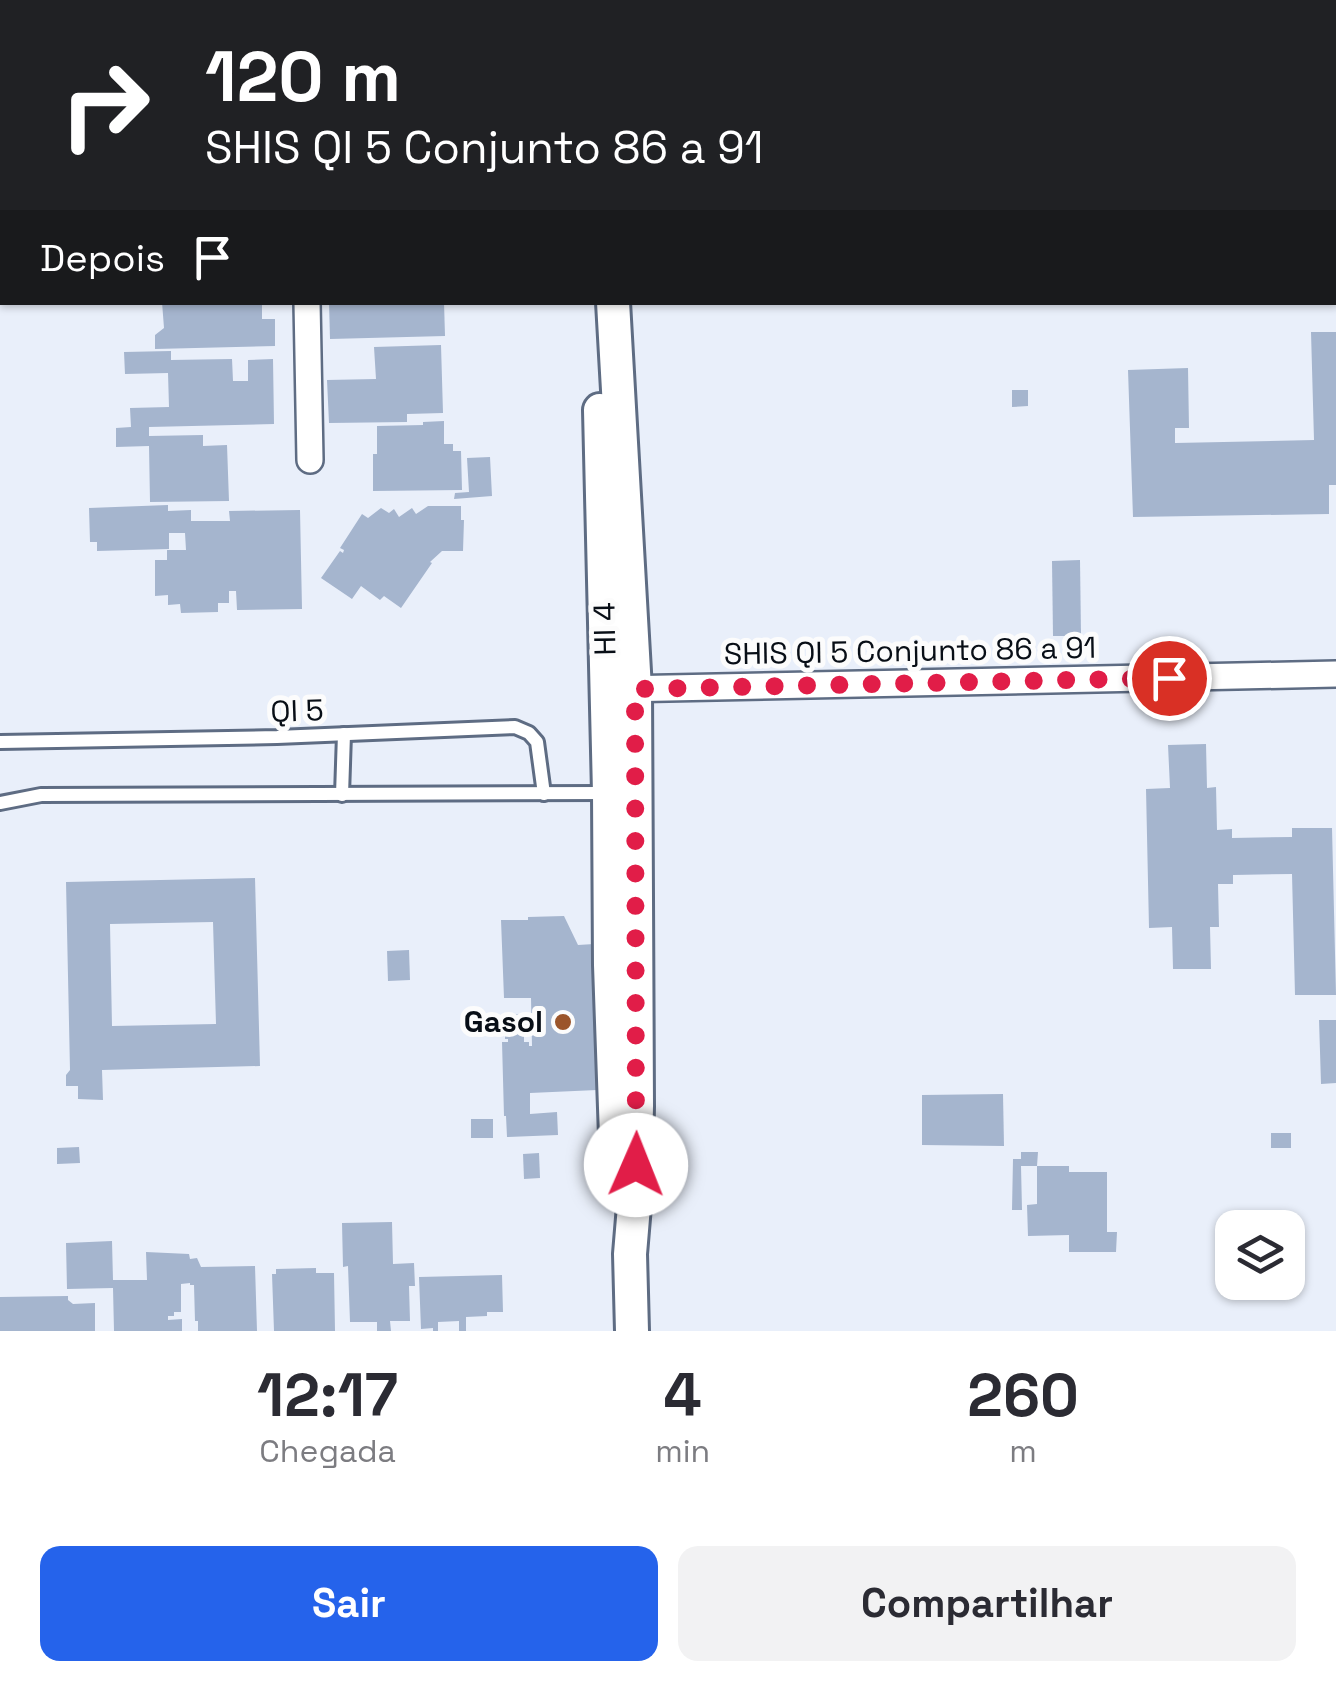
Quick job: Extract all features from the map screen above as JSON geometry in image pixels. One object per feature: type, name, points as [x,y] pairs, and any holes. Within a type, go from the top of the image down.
[{"type":"street","points":[[307,305],[310,460]]},
{"type":"street","name":"HI 4","points":[[605,305],[600,425],[620,689]]},
{"type":"street","name":"HI 4","points":[[613,305],[626,498],[614,1118],[618,1185],[630,1254],[632,1331]]},
{"type":"street","name":"SHIS QI 5 Conjunto 86 a 91","points":[[620,689],[1336,674]]},
{"type":"lane","name":"QI 5","points":[[0,742],[514,727],[528,732],[537,742],[544,794]]},
{"type":"lane","points":[[342,794],[344,734]]},
{"type":"lane","points":[[0,803],[41,795],[622,793]]},
{"type":"building","points":[[162,305],[262,305],[262,319],[275,319],[275,346],[155,349],[155,335],[164,328]]},
{"type":"building","points":[[329,305],[444,305],[445,336],[330,339]]},
{"type":"building","points":[[1311,332],[1336,332],[1336,485],[1329,485],[1329,514],[1133,517],[1128,370],[1188,368],[1189,428],[1175,428],[1175,443],[1314,440]]},
{"type":"building","points":[[441,345],[443,413],[407,414],[407,422],[329,423],[327,380],[376,379],[374,347]]},
{"type":"building","points":[[171,351],[171,360],[232,359],[233,381],[248,381],[248,360],[273,359],[274,424],[149,427],[149,436],[203,435],[203,446],[227,445],[229,501],[150,502],[149,446],[116,447],[116,428],[131,427],[130,408],[169,407],[168,373],[125,374],[124,352]]},
{"type":"building","points":[[1012,390],[1028,390],[1028,406],[1012,407]]},
{"type":"building","points":[[444,421],[444,444],[453,444],[453,451],[461,451],[462,490],[373,491],[377,426]]},
{"type":"building","points":[[490,457],[492,496],[454,499],[455,493],[469,492],[467,458]]},
{"type":"building","points":[[168,505],[168,511],[191,510],[191,521],[230,521],[229,511],[300,510],[302,609],[237,610],[236,591],[229,591],[229,603],[218,603],[218,612],[181,613],[180,604],[168,605],[168,595],[155,596],[155,560],[167,560],[167,550],[186,550],[185,533],[169,533],[169,549],[97,551],[97,542],[90,542],[89,508]]},
{"type":"building","points":[[428,506],[461,506],[463,551],[442,551],[430,562],[401,608],[384,596],[380,600],[361,586],[352,599],[321,578],[340,551],[343,553],[340,548],[362,514],[368,518],[381,508],[389,513],[394,509],[399,517],[412,508],[416,514]]},
{"type":"building","points":[[1080,560],[1081,636],[1053,636],[1052,561]]},
{"type":"building","points":[[1206,744],[1207,788],[1216,787],[1217,830],[1232,829],[1232,838],[1292,837],[1292,828],[1332,828],[1336,995],[1295,995],[1292,874],[1233,875],[1233,884],[1218,884],[1219,927],[1210,927],[1211,969],[1173,969],[1172,927],[1149,928],[1146,789],[1170,788],[1168,745]]},
{"type":"building","points":[[255,878],[260,1066],[102,1070],[103,1100],[78,1099],[78,1086],[66,1086],[70,1070],[66,882]],"holes":[[[213,922],[216,1024],[112,1026],[110,924]]]},
{"type":"building","name":"Gasol","points":[[564,916],[578,945],[594,944],[597,1090],[530,1093],[530,1114],[557,1112],[558,1135],[507,1137],[502,1042],[508,1042],[505,1015],[524,1014],[524,1042],[532,1046],[531,998],[504,998],[501,920]]},
{"type":"building","points":[[409,950],[410,980],[388,981],[387,951]]},
{"type":"building","points":[[1319,1020],[1336,1020],[1336,1083],[1321,1084]]},
{"type":"building","points":[[1003,1094],[1004,1146],[922,1145],[922,1095]]},
{"type":"building","points":[[471,1119],[493,1119],[493,1138],[471,1138]]},
{"type":"building","points":[[1271,1133],[1291,1133],[1291,1148],[1271,1148]]},
{"type":"building","points":[[79,1147],[80,1163],[57,1164],[57,1148]]},
{"type":"building","points":[[1021,1152],[1038,1152],[1037,1166],[1021,1166],[1022,1210],[1012,1210],[1013,1159],[1021,1159]]},
{"type":"building","points":[[539,1153],[540,1178],[524,1179],[523,1154]]},
{"type":"building","points":[[1037,1166],[1069,1166],[1069,1172],[1107,1172],[1107,1232],[1117,1232],[1116,1252],[1069,1252],[1069,1235],[1028,1236],[1027,1205],[1037,1204]]},
{"type":"building","points":[[392,1222],[393,1264],[414,1263],[415,1286],[409,1286],[410,1321],[390,1321],[391,1331],[377,1331],[377,1322],[350,1322],[342,1223]]},
{"type":"building","points":[[112,1241],[113,1280],[147,1280],[146,1252],[189,1254],[190,1259],[197,1258],[201,1267],[255,1266],[257,1331],[198,1331],[194,1285],[190,1283],[181,1284],[181,1312],[168,1316],[168,1320],[182,1319],[182,1331],[114,1331],[113,1288],[67,1289],[66,1243]]},
{"type":"building","points":[[316,1268],[316,1273],[334,1273],[335,1331],[274,1331],[272,1274],[276,1274],[276,1269]]},
{"type":"building","points":[[502,1275],[503,1312],[466,1317],[466,1331],[459,1331],[459,1321],[438,1322],[438,1331],[421,1329],[419,1277]]},
{"type":"building","points":[[68,1296],[73,1304],[95,1303],[95,1331],[0,1331],[0,1297]]},
{"type":"place","name":"Gasol","points":[[563,1022]]},
{"type":"route","points":[[636,1165],[635,689],[1169,678]]}]
